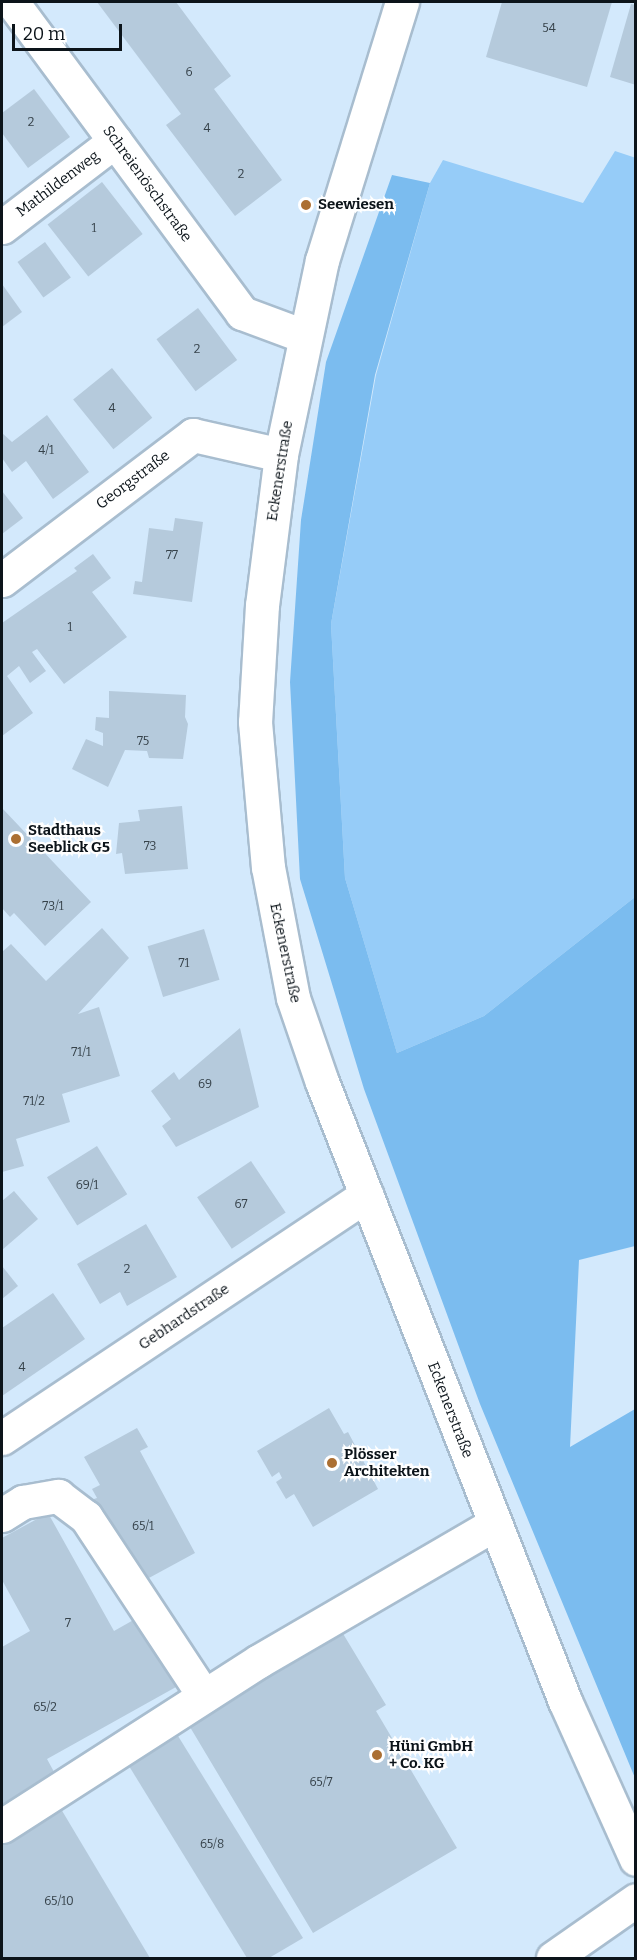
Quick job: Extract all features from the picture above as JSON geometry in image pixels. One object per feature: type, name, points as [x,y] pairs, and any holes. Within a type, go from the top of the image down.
[{"type":"main road","name":"Schreienöschstraße","points":[[12,2],[242,313],[304,336]]},
{"type":"main road","name":"Eckenerstraße","points":[[402,2],[322,260],[304,336],[281,455],[262,605],[255,722],[264,834],[278,932],[293,998],[366,1195],[494,1524],[565,1701],[636,1859]]},
{"type":"main road","name":"Mathildenweg","points":[[2,227],[115,141]]},
{"type":"main road","name":"Georgstraße","points":[[2,580],[193,435],[281,455]]},
{"type":"main road","name":"Gebhardstraße","points":[[2,1438],[366,1195]]},
{"type":"main road","points":[[2,1515],[23,1502],[58,1496],[86,1517],[204,1696]]},
{"type":"main road","points":[[2,1826],[204,1696],[494,1524]]},
{"type":"main road","points":[[553,1959],[636,1900]]},
{"type":"shaded area","points":[[615,151],[636,158],[635,897],[484,1016],[397,1053],[345,878],[331,624],[376,375],[430,183],[443,160],[583,203]]},
{"type":"shaded area","points":[[392,175],[430,183],[375,375],[331,624],[345,878],[397,1053],[484,1016],[635,897],[635,1246],[579,1260],[570,1447],[635,1409],[635,1778],[480,1404],[364,1089],[300,879],[290,682],[301,520],[326,362]]},
{"type":"building","points":[[97,2],[176,2],[231,76],[214,89],[282,180],[235,216],[166,125],[181,114]]},
{"type":"building","points":[[502,2],[612,2],[587,87],[486,57]]},
{"type":"building","points":[[631,4],[636,5],[636,85],[610,77]]},
{"type":"building","points":[[34,89],[70,137],[28,168],[2,133],[2,113]]},
{"type":"building","points":[[102,182],[143,234],[88,276],[48,224]]},
{"type":"building","points":[[45,242],[71,278],[43,298],[17,262]]},
{"type":"building","points":[[2,284],[22,312],[2,327]]},
{"type":"building","points":[[198,308],[237,360],[196,391],[156,339]]},
{"type":"building","points":[[112,368],[152,418],[113,449],[73,399]]},
{"type":"building","points":[[47,415],[89,472],[53,499],[26,461],[12,472],[2,458],[2,433],[12,442]]},
{"type":"building","points":[[2,491],[23,518],[2,534]]},
{"type":"building","points":[[175,518],[203,522],[192,602],[133,594],[135,581],[142,582],[149,528],[173,531]]},
{"type":"building","points":[[93,554],[111,578],[92,592],[127,637],[64,684],[37,649],[32,652],[46,671],[30,683],[19,666],[7,676],[33,713],[2,736],[2,623],[77,571],[74,568]]},
{"type":"building","points":[[109,691],[186,695],[185,717],[188,724],[183,759],[149,758],[147,751],[125,750],[108,787],[72,769],[86,739],[103,746],[103,733],[95,730],[96,717],[109,718]]},
{"type":"building","points":[[182,806],[188,869],[125,874],[122,853],[116,854],[119,823],[140,821],[138,810]]},
{"type":"building","points":[[2,808],[91,902],[45,946],[14,913],[10,917],[2,908]]},
{"type":"building","points":[[102,928],[129,958],[78,1014],[99,1007],[120,1076],[62,1094],[70,1122],[16,1139],[24,1166],[2,1172],[2,952],[11,944],[46,981]]},
{"type":"building","points":[[204,929],[219,980],[163,997],[148,946]]},
{"type":"building","points":[[240,1028],[259,1107],[176,1147],[162,1126],[171,1119],[151,1091],[174,1072],[179,1080]]},
{"type":"building","points":[[97,1146],[127,1194],[77,1226],[47,1177]]},
{"type":"building","points":[[251,1161],[286,1212],[232,1249],[197,1197]]},
{"type":"building","points":[[14,1191],[38,1219],[2,1250],[2,1201]]},
{"type":"building","points":[[146,1224],[177,1277],[127,1306],[120,1292],[100,1304],[77,1264]]},
{"type":"building","points":[[2,1266],[18,1286],[2,1299]]},
{"type":"building","points":[[53,1293],[85,1339],[2,1396],[2,1328]]},
{"type":"building","points":[[329,1408],[344,1434],[348,1432],[378,1489],[313,1527],[294,1494],[286,1499],[276,1482],[282,1478],[279,1472],[272,1477],[257,1451]]},
{"type":"building","points":[[137,1428],[148,1447],[140,1451],[195,1553],[136,1585],[91,1500],[97,1498],[92,1489],[100,1485],[84,1457]]},
{"type":"building","points":[[48,1513],[114,1631],[137,1618],[176,1687],[47,1759],[59,1781],[2,1813],[2,1647],[30,1631],[2,1580],[2,1538]]},
{"type":"building","points":[[342,1632],[386,1705],[376,1711],[457,1848],[313,1933],[184,1717],[268,1667],[272,1674]]},
{"type":"building","points":[[170,1723],[303,1938],[269,1958],[247,1958],[121,1753]]},
{"type":"building","points":[[61,1809],[150,1958],[2,1958],[2,1845]]},
{"type":"place","name":"Seewiesen","points":[[306,205]]},
{"type":"place","name":"Stadthaus Seeblick G5","points":[[16,839]]},
{"type":"place","name":"Plösser Architekten","points":[[332,1463]]},
{"type":"place","name":"Hüni GmbH + Co. KG","points":[[377,1755]]}]
